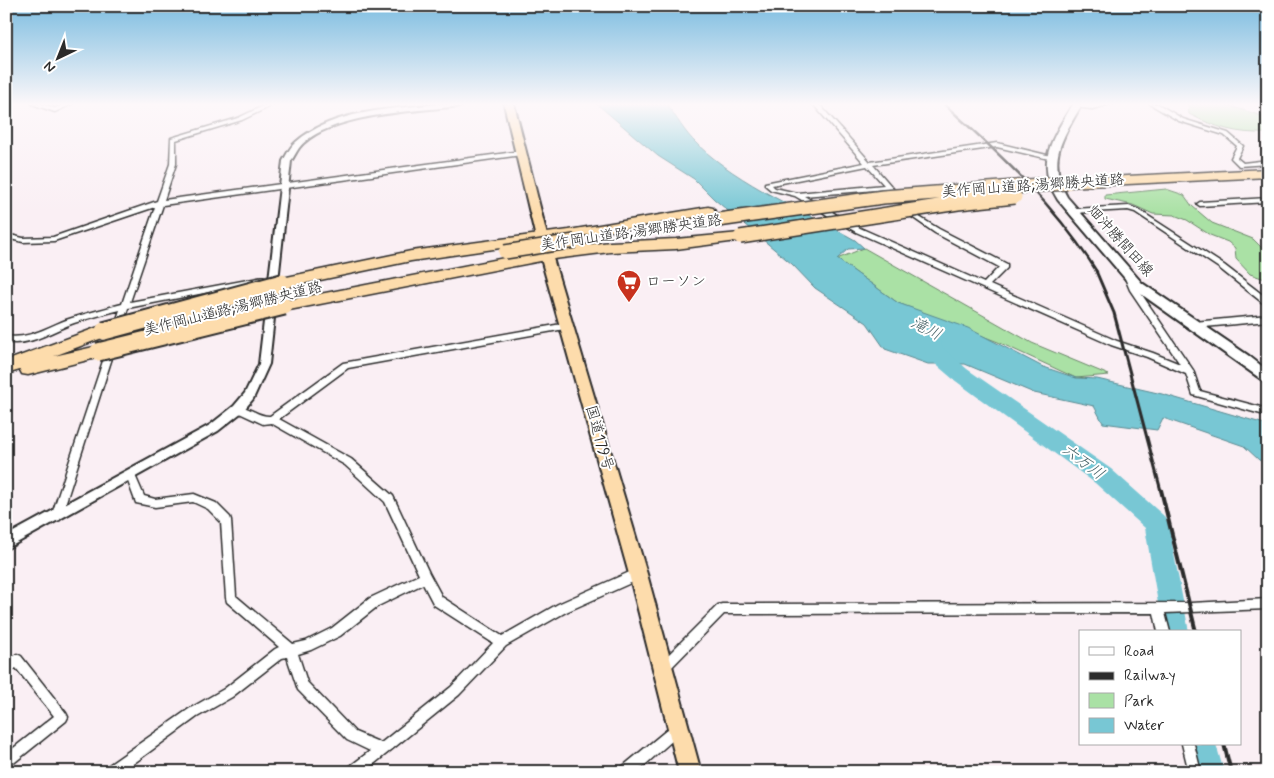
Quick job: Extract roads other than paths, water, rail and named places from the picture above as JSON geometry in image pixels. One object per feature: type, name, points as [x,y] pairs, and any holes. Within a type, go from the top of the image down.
[{"type":"highway","name":"国道179号","points":[[518,140],[546,255],[638,574],[690,772]]},
{"type":"highway","points":[[102,345],[190,306],[281,290],[610,246],[676,244],[740,237],[1072,187],[1268,174]]},
{"type":"highway","name":"美作岡山道路;湯郷勝央道路","points":[[281,290],[713,216],[960,190],[1072,187]]},
{"type":"highway","points":[[6,371],[102,345],[281,290],[411,256],[542,236],[713,216]]},
{"type":"main road","points":[[1049,157],[1058,140]]},
{"type":"main road","name":"畑沖勝間田線","points":[[1049,157],[1049,171],[1054,186],[1072,211],[1129,278],[1244,359],[1268,379]]},
{"type":"street","points":[[56,517],[102,345],[125,308],[173,164],[173,140]]},
{"type":"street","points":[[6,543],[131,476],[214,428],[238,409],[253,390],[264,364],[269,314],[281,290],[284,186],[287,161],[296,146],[304,140]]},
{"type":"street","points":[[847,140],[914,216],[937,231],[1004,266],[986,285]]},
{"type":"street","points":[[1234,140],[1240,146],[1234,158],[1241,165],[1268,162]]},
{"type":"street","points":[[1049,157],[996,145],[868,164],[767,184],[773,189],[796,195],[858,230],[1114,343],[1150,355],[1190,372]]},
{"type":"street","points":[[6,236],[23,240],[54,239],[159,203],[521,153]]},
{"type":"street","points":[[796,195],[888,187]]},
{"type":"street","points":[[1200,204],[1268,200]]},
{"type":"street","points":[[839,218],[906,206]]},
{"type":"street","points":[[1072,211],[1128,208],[1138,211],[1253,290],[1268,304]]},
{"type":"street","points":[[1129,278],[1134,290],[1190,372],[1196,393],[1268,413]]},
{"type":"street","points":[[6,339],[28,338],[75,320],[125,308],[281,290]]},
{"type":"street","points":[[102,345],[269,314]]},
{"type":"street","points":[[1194,325],[1268,318]]},
{"type":"street","points":[[238,409],[263,420],[272,419],[346,365],[567,326]]},
{"type":"street","points":[[272,419],[348,462],[389,498],[424,577],[438,601],[502,642]]},
{"type":"street","points":[[131,476],[140,500],[156,503],[194,498],[212,506],[226,520],[231,598],[291,650],[302,686],[351,736],[383,750]]},
{"type":"street","points":[[354,772],[455,691],[502,642],[562,608],[638,574]]},
{"type":"street","points":[[111,772],[193,713],[228,693],[279,653],[307,646],[336,632],[374,602],[424,577]]},
{"type":"street","points":[[663,668],[722,609],[1185,608],[1268,604]]},
{"type":"street","points":[[1158,608],[1164,630]]},
{"type":"street","points":[[6,669],[18,660],[62,717],[6,762]]},
{"type":"street","points":[[627,772],[678,728]]},
{"type":"street","points":[[1188,746],[1194,772]]},
{"type":"water","name":"滝川","points":[[640,140],[693,140],[714,159],[752,185],[855,240],[864,248],[848,249],[837,259],[898,303],[968,328],[1041,366],[1076,378],[1097,379],[1162,394],[1268,425],[1268,464],[1259,460],[1244,446],[1163,418],[1157,430],[1103,423],[1094,406],[1034,393],[965,364],[928,364],[885,349],[867,323],[815,288],[792,264],[714,199],[694,179],[658,156]]},
{"type":"waterway","name":"六万川","points":[[933,345],[933,351],[960,374],[1103,476],[1156,523],[1176,630]]},
{"type":"waterway","name":"六万川","points":[[1202,746],[1209,772]]},
{"type":"railway","points":[[984,140],[1046,203],[1097,272]]},
{"type":"railway","points":[[1096,271],[1114,313],[1161,491]]},
{"type":"railway","points":[[1161,490],[1196,630]]},
{"type":"railway","points":[[1224,746],[1231,772]]},
{"type":"place","name":"ローソン","points":[[629,303]]}]
